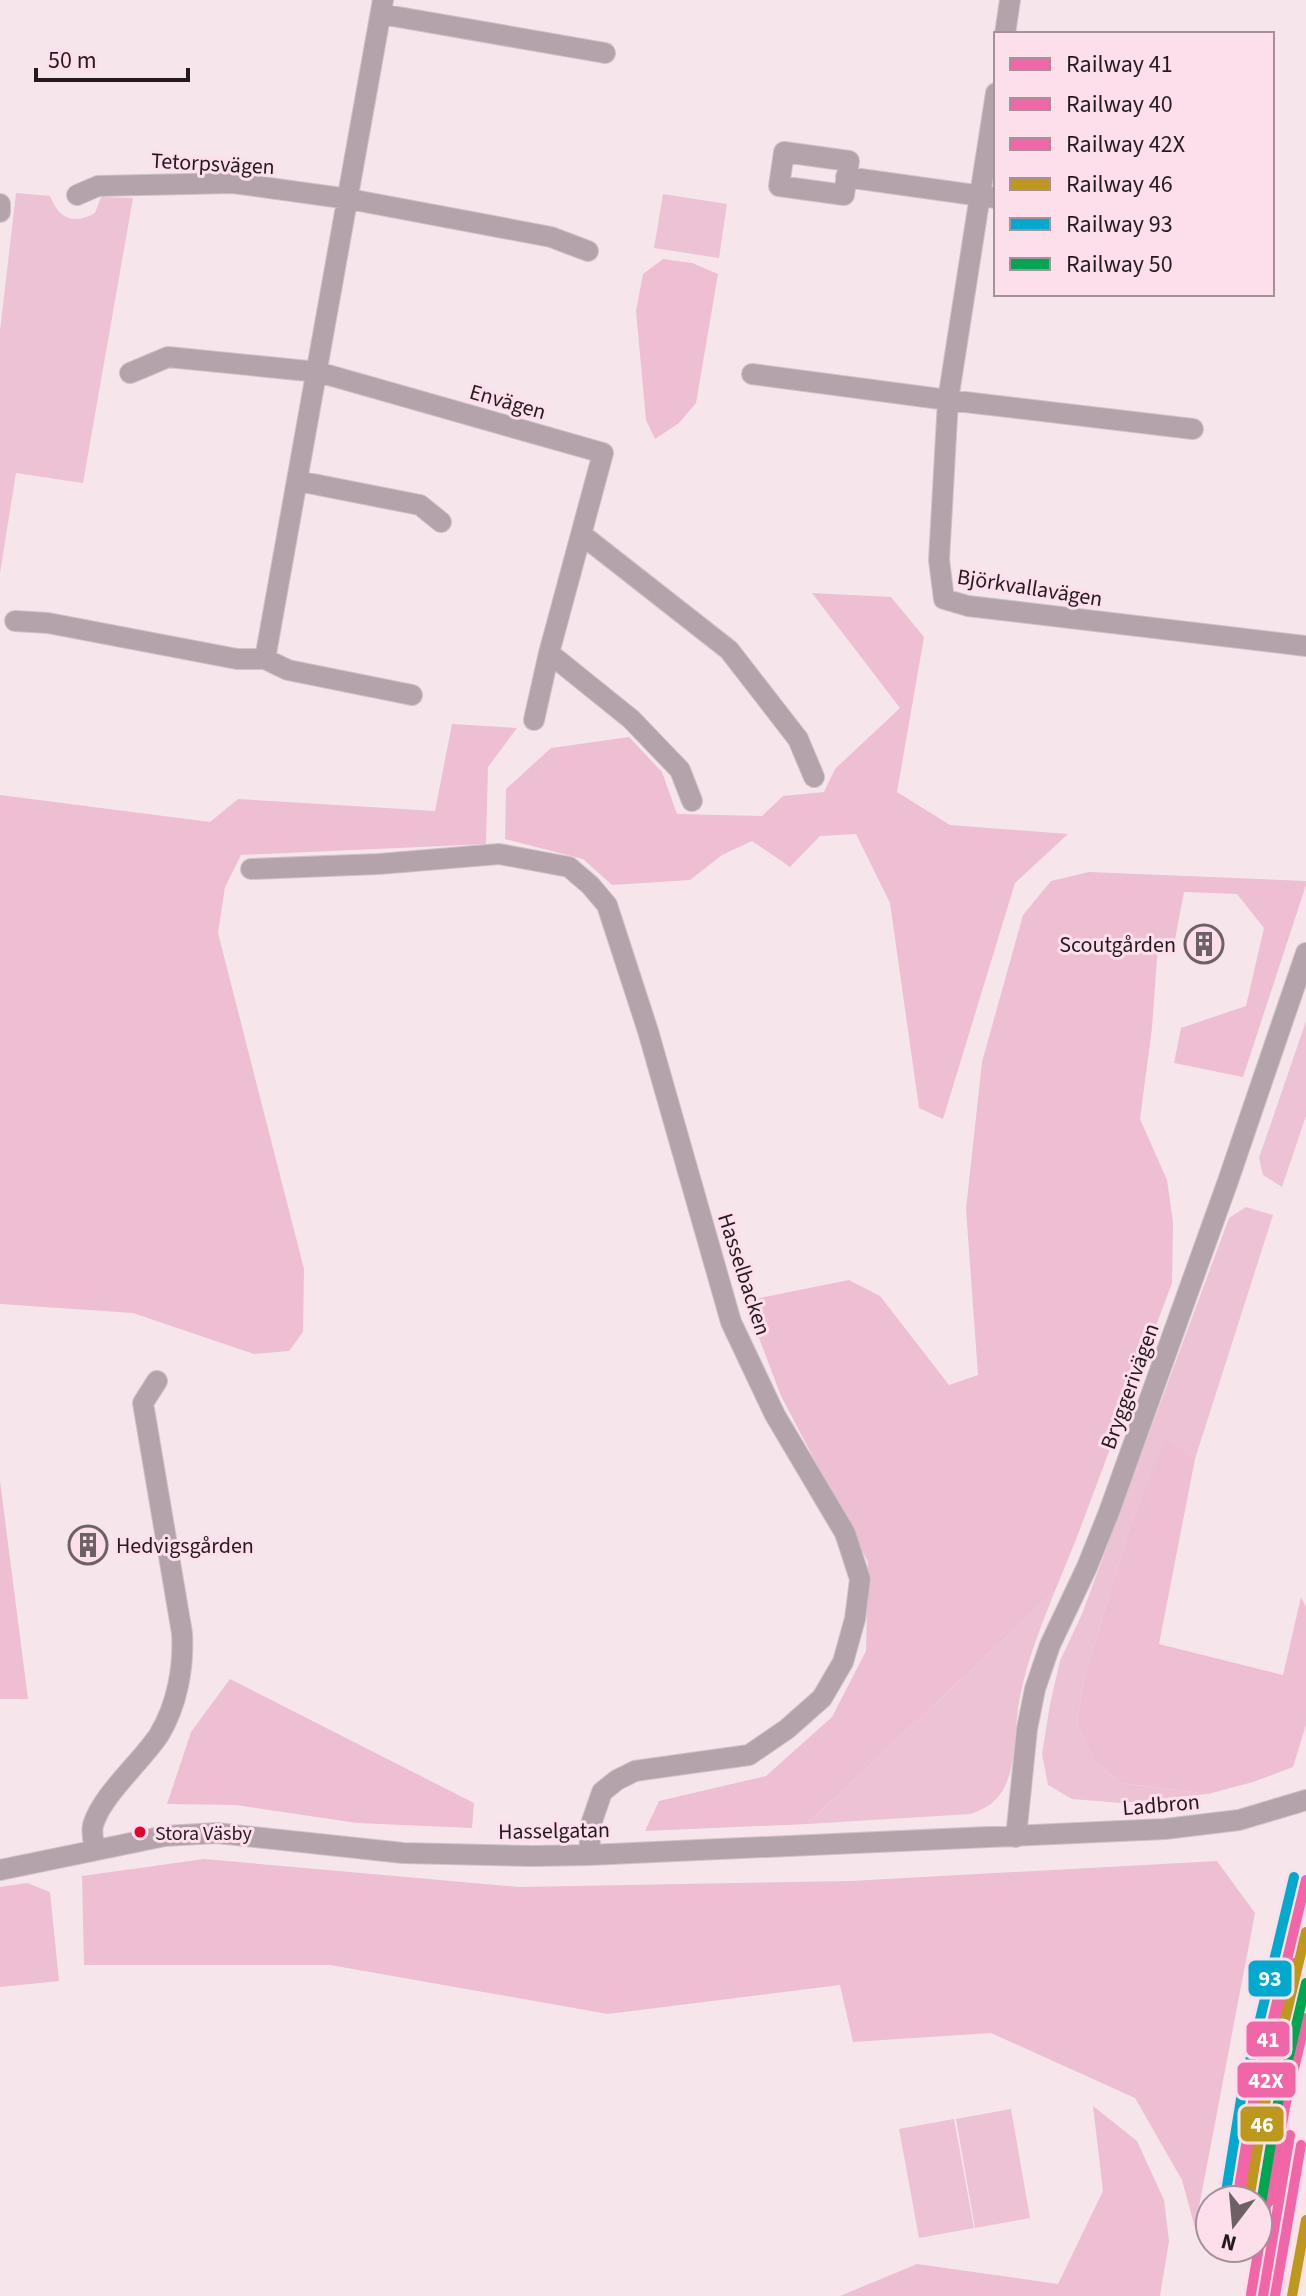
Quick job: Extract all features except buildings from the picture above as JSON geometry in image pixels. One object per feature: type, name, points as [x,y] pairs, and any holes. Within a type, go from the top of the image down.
[{"type":"street","points":[[1005,32],[1010,0]]},
{"type":"street","points":[[265,659],[382,7],[605,53]]},
{"type":"street","name":"Björkvallavägen","points":[[994,119],[988,197],[948,400],[939,560],[944,599],[968,606],[1306,646]]},
{"type":"street","points":[[846,177],[988,197]]},
{"type":"street","name":"Tetorpsvägen","points":[[77,195],[98,186],[233,183],[349,199],[551,237],[588,251]]},
{"type":"street","points":[[0,204],[0,212]]},
{"type":"street","points":[[130,373],[168,357],[318,372]]},
{"type":"street","name":"Envägen","points":[[318,372],[603,453],[534,720]]},
{"type":"street","points":[[752,374],[1193,429]]},
{"type":"street","points":[[298,481],[420,505],[441,522]]},
{"type":"street","points":[[581,534],[729,650],[798,739],[814,777]]},
{"type":"street","points":[[15,621],[48,623],[237,659],[265,659],[288,670],[412,695]]},
{"type":"street","points":[[549,653],[631,719],[680,770],[692,801]]},
{"type":"street","name":"Hasselbacken","points":[[251,869],[379,864],[499,854],[569,867],[590,885],[607,905],[648,1031],[731,1322],[775,1415],[845,1533],[860,1579],[855,1619],[843,1662],[822,1698],[787,1729],[749,1755],[635,1771],[617,1780],[602,1792],[591,1824],[589,1855]]},
{"type":"street","name":"Bryggerivägen","points":[[1016,1837],[1027,1729],[1035,1689],[1050,1645],[1087,1567],[1114,1498],[1306,953]]},
{"type":"street","points":[[95,1850],[92,1826],[109,1798],[160,1733],[180,1682],[182,1633],[143,1403],[157,1381]]},
{"type":"street","name":"Ladbron","points":[[1016,1837],[1165,1829],[1239,1820],[1306,1800]]},
{"type":"street","name":"Hasselgatan","points":[[0,1870],[165,1836],[217,1833],[403,1853],[532,1856],[1016,1837]]},
{"type":"shaded area","points":[[16,193],[50,196],[62,215],[73,219],[95,213],[101,197],[133,198],[83,483],[16,473],[0,573],[0,331]]},
{"type":"shaded area","points":[[663,194],[727,204],[719,258],[654,248]]},
{"type":"shaded area","points":[[663,259],[692,263],[718,274],[696,403],[679,423],[655,439],[646,420],[636,311],[643,274]]},
{"type":"shaded area","points":[[812,593],[891,597],[924,637],[897,792],[950,825],[1068,834],[1015,883],[943,1119],[919,1108],[890,903],[856,834],[820,836],[790,867],[752,841],[722,855],[690,880],[612,885],[583,859],[505,839],[506,789],[551,748],[629,737],[662,772],[677,814],[762,816],[783,796],[824,792],[835,769],[900,708]]},
{"type":"shaded area","points":[[452,724],[517,728],[488,767],[486,844],[241,855],[225,887],[218,933],[304,1269],[303,1332],[289,1351],[254,1354],[133,1313],[0,1304],[0,795],[210,822],[238,799],[435,811]]},
{"type":"shaded area","points":[[1089,872],[1306,881],[1306,885],[1243,1077],[1174,1063],[1181,1028],[1246,1006],[1264,928],[1237,894],[1184,892],[1174,945],[1158,945],[1152,1028],[1140,1119],[1167,1180],[1173,1222],[1172,1283],[1055,1591],[807,1824],[645,1831],[659,1801],[766,1776],[832,1717],[866,1651],[868,1562],[781,1396],[745,1301],[849,1280],[880,1296],[949,1385],[978,1375],[966,1209],[982,1062],[1023,915],[1051,881]]},
{"type":"shaded area","points":[[1306,1021],[1306,1116],[1282,1187],[1263,1175],[1259,1158]]},
{"type":"shaded area","points":[[1246,1207],[1273,1215],[1195,1459],[1165,1439],[1130,1526],[1084,1679],[1077,1723],[1094,1761],[1121,1783],[1208,1794],[1121,1803],[1072,1799],[1048,1785],[1042,1754],[1060,1661],[1082,1614],[1229,1218]]},
{"type":"shaded area","points":[[1165,1438],[1195,1459],[1159,1644],[1283,1675],[1301,1597],[1306,1607],[1306,1725],[1293,1767],[1208,1794],[1121,1783],[1094,1761],[1077,1723],[1084,1679],[1130,1526]]},
{"type":"shaded area","points":[[0,1481],[28,1699],[0,1699]]},
{"type":"shaded area","points":[[1055,1591],[1023,1683],[1008,1779],[994,1801],[971,1814],[807,1824]]},
{"type":"shaded area","points":[[230,1679],[474,1803],[472,1828],[357,1823],[236,1805],[167,1804],[191,1732]]},
{"type":"shaded area","points":[[204,1859],[519,1887],[851,1881],[1217,1861],[1255,1913],[1203,2184],[1194,2184],[1194,2224],[1182,2180],[1135,2098],[991,2033],[853,2042],[840,1985],[608,2014],[330,1965],[84,1965],[82,1876]]},
{"type":"shaded area","points":[[27,1883],[50,1892],[59,1981],[0,1987],[0,1887]]},
{"type":"shaded area","points":[[1093,2106],[1137,2141],[1164,2200],[1169,2241],[1160,2296],[840,2296],[917,2264],[1058,2284],[1103,2191]]},
{"type":"shaded area","points":[[1011,2109],[1030,2218],[975,2228],[956,2119]]},
{"type":"shaded area","points":[[954,2119],[974,2228],[919,2238],[899,2129]]},
{"type":"rail line","name":"93","points":[[1227,2184],[1241,2099],[1294,1877]]},
{"type":"rail line","name":"41","points":[[1240,2184],[1253,2102],[1306,1880]]},
{"type":"rail line","name":"46","points":[[1252,2184],[1265,2104],[1306,1932]]},
{"type":"rail line","name":"42X","points":[[1247,2184],[1261,2102],[1294,1963]]},
{"type":"rail line","name":"50","points":[[1264,2184],[1277,2107],[1306,1983]]},
{"type":"rail line","name":"40","points":[[1272,2184],[1285,2107],[1306,2018]]},
{"type":"rail line","name":"41","points":[[1263,2296],[1290,2135]]},
{"type":"rail line","name":"42X","points":[[1251,2294],[1277,2141]]},
{"type":"rail line","name":"40","points":[[1275,2296],[1301,2145]]},
{"type":"rail line","name":"46","points":[[1292,2296],[1306,2220]]},
{"type":"place","name":"Scoutgården","points":[[1204,944]]},
{"type":"place","name":"Hedvigsgården","points":[[88,1545]]},
{"type":"place","name":"Stora Väsby","points":[[140,1832]]}]
